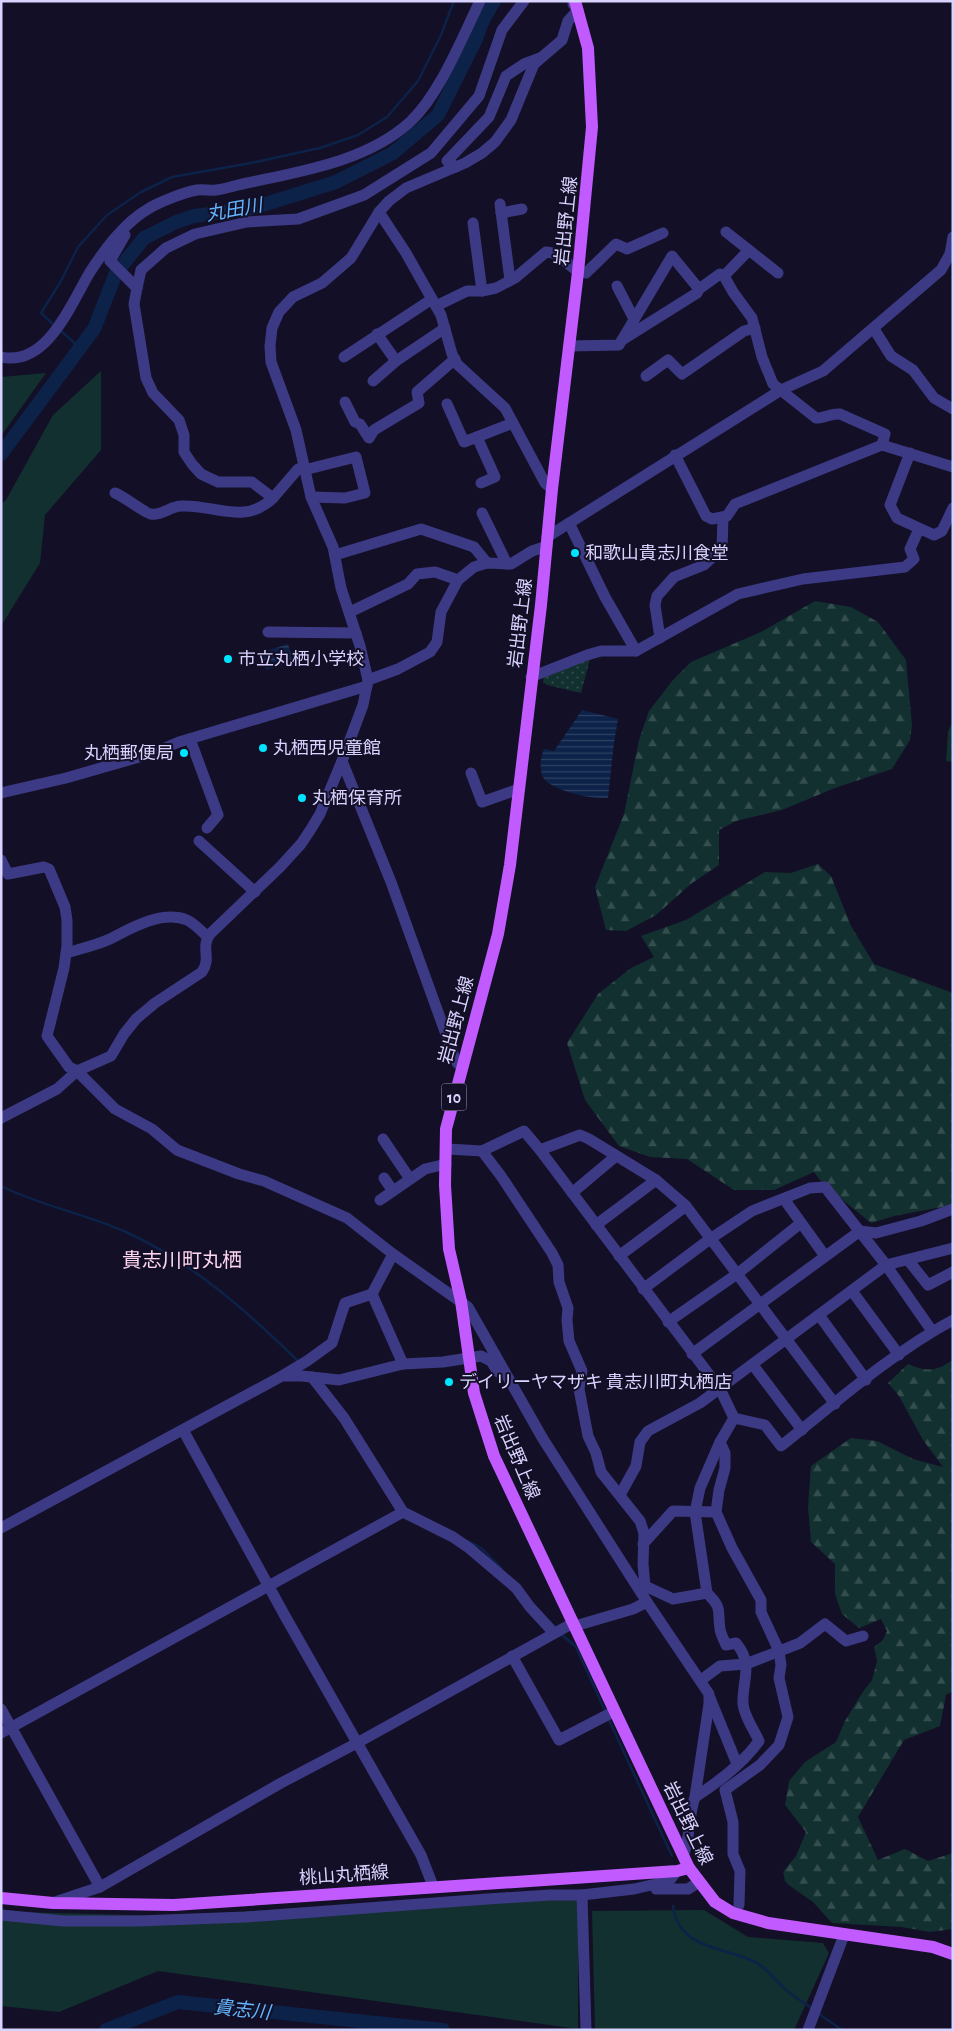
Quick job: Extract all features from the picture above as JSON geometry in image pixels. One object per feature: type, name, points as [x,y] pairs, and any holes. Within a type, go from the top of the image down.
[{"type":"main road","name":"岩出野上線","points":[[574,4],[589,56],[592,127],[570,346],[510,865],[498,934],[446,1129],[449,1249],[461,1301],[474,1393],[494,1456],[683,1856],[683,1870],[699,1882],[715,1902],[733,1913],[768,1923],[933,1947],[953,1954]]},
{"type":"main road","name":"桃山丸栖線","points":[[1,1898],[53,1903],[174,1905],[683,1870]]},
{"type":"street","points":[[1,356],[13,359],[34,352],[54,333],[91,271],[125,226],[149,208],[197,190],[216,190],[301,172],[374,147],[410,122],[430,98],[480,1]]},
{"type":"street","points":[[273,498],[252,482],[218,482],[201,474],[184,452],[184,435],[179,420],[153,393],[146,378],[134,304],[135,285],[141,270],[166,248],[195,234],[246,222],[298,219],[364,195],[431,153],[479,96],[502,30],[524,1]]},
{"type":"street","points":[[1,1118],[57,1089],[77,1072],[111,1056],[124,1034],[136,1019],[155,1003],[202,972],[207,965],[205,941],[301,844],[320,814],[342,761],[362,705],[367,683],[356,633],[341,588],[335,555],[311,497],[296,430],[271,362],[272,328],[279,312],[293,297],[322,283],[351,258],[379,212],[406,188],[456,167],[482,153],[495,142],[512,120],[534,64],[562,40],[574,4]]},
{"type":"street","points":[[456,167],[447,161],[489,117],[506,76],[524,64],[542,58]]},
{"type":"street","points":[[510,280],[501,209],[522,209]]},
{"type":"street","points":[[379,212],[406,253],[434,302],[455,360],[505,408],[545,483],[552,489]]},
{"type":"street","points":[[473,223],[482,291]]},
{"type":"street","points":[[125,226],[125,237],[110,261],[135,285]]},
{"type":"street","points":[[726,232],[778,273]]},
{"type":"street","points":[[344,357],[377,334],[434,302],[467,290],[482,291],[496,288],[510,280],[546,252],[555,252],[578,272],[586,273],[616,244],[627,249],[663,233]]},
{"type":"street","points":[[1,793],[66,778],[153,752],[367,683],[430,652],[437,642],[441,612],[458,580],[474,567],[487,564],[510,564],[532,552],[569,523],[675,455],[781,390],[823,371],[941,270],[950,254],[953,237]]},
{"type":"street","points":[[724,276],[748,250]]},
{"type":"street","points":[[570,346],[619,345],[672,256],[699,289]]},
{"type":"street","points":[[622,340],[697,293],[699,289],[720,274],[724,276],[752,318],[762,357],[773,384],[816,418],[840,414],[885,434],[882,445]]},
{"type":"street","points":[[617,286],[634,319]]},
{"type":"street","points":[[373,381],[396,361],[445,328]]},
{"type":"street","points":[[646,376],[668,360],[682,374],[744,330],[755,328]]},
{"type":"street","points":[[874,329],[891,356],[914,370],[934,398],[953,409]]},
{"type":"street","points":[[377,334],[396,361]]},
{"type":"street","points":[[345,402],[355,422],[360,424],[369,438],[374,430],[419,403],[418,392],[455,360]]},
{"type":"street","points":[[447,404],[464,442],[513,423]]},
{"type":"street","points":[[477,437],[495,477],[481,483]]},
{"type":"street","points":[[675,455],[706,516],[712,519],[727,516],[735,504],[882,445],[953,468]]},
{"type":"street","points":[[910,453],[890,505],[897,518],[934,535],[942,532],[953,508]]},
{"type":"street","points":[[115,493],[128,499],[149,514],[155,514],[179,506],[242,513],[256,510],[266,505],[298,469],[356,457],[365,493],[345,498],[311,497]]},
{"type":"street","points":[[482,513],[507,564]]},
{"type":"street","points":[[660,638],[655,605],[657,596],[674,577],[704,564],[722,548],[723,518]]},
{"type":"street","points":[[569,523],[605,597],[636,652]]},
{"type":"street","points":[[335,555],[421,529],[474,547],[487,564]]},
{"type":"street","points":[[531,677],[594,653],[636,652],[738,594],[803,579],[905,567],[914,559],[910,549],[919,529]]},
{"type":"street","points":[[350,612],[408,584],[417,574],[435,572],[458,580]]},
{"type":"street","points":[[268,632],[356,633]]},
{"type":"street","points":[[190,739],[218,815],[207,828]]},
{"type":"street","points":[[342,761],[391,882],[452,1051],[457,1063],[462,1067]]},
{"type":"street","points":[[471,773],[482,802],[519,789]]},
{"type":"street","points":[[198,841],[255,892]]},
{"type":"street","points":[[1,860],[8,874],[44,867],[49,869],[66,914],[66,953],[47,1036],[69,1067],[77,1072],[115,1109],[152,1128],[177,1150],[239,1174],[264,1181],[347,1218],[393,1254],[468,1306],[539,1432],[701,1680],[737,1764]]},
{"type":"street","points":[[66,953],[109,939],[119,933],[154,920],[172,918],[188,920],[208,937]]},
{"type":"street","points":[[447,1149],[482,1151],[524,1131],[720,1389],[734,1418]]},
{"type":"street","points":[[540,1150],[580,1135],[590,1139],[656,1180],[686,1206],[835,1404]]},
{"type":"street","points":[[383,1139],[410,1179]]},
{"type":"street","points":[[53,1903],[100,1887],[281,1783],[357,1743],[554,1633],[574,1625],[633,1609],[645,1593],[644,1533],[640,1521],[600,1472],[596,1453],[588,1436],[579,1389],[582,1371],[569,1342],[566,1320],[568,1308],[559,1282],[558,1265],[552,1253],[482,1151]]},
{"type":"street","points":[[572,1193],[616,1156]]},
{"type":"street","points":[[380,1200],[424,1169],[446,1164]]},
{"type":"street","points":[[384,1178],[393,1191]]},
{"type":"street","points":[[596,1225],[656,1180]]},
{"type":"street","points":[[643,1289],[710,1239],[752,1211],[810,1188],[825,1187],[886,1265],[932,1331]]},
{"type":"street","points":[[784,1199],[825,1256]]},
{"type":"street","points":[[619,1256],[686,1206]]},
{"type":"street","points":[[692,1354],[860,1231],[876,1233],[921,1221],[953,1209]]},
{"type":"street","points":[[668,1322],[737,1274],[801,1223]]},
{"type":"street","points":[[620,1495],[636,1466],[640,1442],[648,1431],[700,1403],[886,1265],[953,1248]]},
{"type":"street","points":[[1,1528],[282,1376],[332,1343],[345,1303],[372,1294],[393,1254]]},
{"type":"street","points":[[908,1260],[928,1285],[953,1272]]},
{"type":"street","points":[[852,1291],[899,1355]]},
{"type":"street","points":[[372,1294],[403,1364]]},
{"type":"street","points":[[819,1316],[866,1380]]},
{"type":"street","points":[[734,1418],[766,1425],[781,1446],[899,1355],[932,1331],[953,1320]]},
{"type":"street","points":[[282,1376],[339,1380],[403,1364],[443,1362],[481,1356],[491,1362],[499,1375],[507,1377]]},
{"type":"street","points":[[753,1365],[802,1430]]},
{"type":"street","points":[[312,1377],[344,1418],[403,1512],[453,1537],[469,1548],[516,1588],[530,1607],[554,1633]]},
{"type":"street","points":[[734,1418],[720,1442],[700,1488],[695,1512],[707,1593],[715,1601],[720,1611],[720,1630],[726,1645],[736,1643],[744,1652],[746,1664],[743,1706],[759,1741]]},
{"type":"street","points":[[183,1430],[269,1587],[421,1855],[433,1886]]},
{"type":"street","points":[[720,1442],[725,1453],[725,1468],[716,1512],[732,1548],[761,1600],[760,1612],[779,1651],[781,1665],[779,1678],[788,1717],[779,1745],[760,1765],[725,1790],[732,1822],[733,1854],[740,1870],[739,1905]]},
{"type":"street","points":[[643,1544],[673,1511],[716,1512]]},
{"type":"street","points":[[6,1730],[403,1512]]},
{"type":"street","points":[[645,1593],[673,1599],[707,1593]]},
{"type":"street","points":[[701,1680],[720,1666],[746,1664],[800,1643],[825,1624],[846,1641],[863,1636]]},
{"type":"street","points":[[512,1656],[559,1740],[615,1710]]},
{"type":"street","points":[[683,1856],[695,1797],[709,1704],[708,1694]]},
{"type":"street","points":[[1,1709],[6,1730],[100,1887]]},
{"type":"street","points":[[759,1741],[766,1742],[774,1750]]},
{"type":"street","points":[[695,1797],[750,1753],[759,1741]]},
{"type":"street","points":[[1,1915],[63,1921],[246,1917],[496,1898],[582,1896],[634,1889],[669,1881],[683,1870]]},
{"type":"street","points":[[634,1889],[688,1889],[699,1882]]},
{"type":"street","points":[[582,1896],[586,2030]]},
{"type":"street","points":[[808,2030],[844,1935]]},
{"type":"green space","points":[[101,371],[101,450],[45,515],[40,563],[1,626],[1,504],[6,500],[53,415]]},
{"type":"green space","points":[[46,373],[1,436],[1,377]]},
{"type":"green space","points":[[815,601],[851,607],[878,622],[906,660],[912,725],[910,740],[892,769],[835,788],[782,810],[736,821],[719,830],[719,865],[692,883],[656,915],[626,931],[606,930],[595,887],[624,814],[639,740],[649,711],[673,680],[691,662],[761,632]]},
{"type":"green space","points":[[590,659],[581,693],[547,685],[543,682],[544,676]]},
{"type":"green space","points":[[953,720],[953,762],[946,761],[948,732]]},
{"type":"green space","points":[[818,864],[831,876],[851,926],[874,964],[953,993],[953,1205],[894,1216],[871,1223],[822,1183],[814,1172],[774,1190],[734,1190],[687,1159],[650,1157],[619,1146],[585,1100],[567,1043],[598,994],[631,968],[654,957],[641,936],[686,920],[765,872],[791,873]]},
{"type":"green space","points":[[953,1360],[953,1691],[946,1695],[940,1726],[904,1740],[858,1817],[878,1860],[905,1849],[928,1861],[953,1853],[953,1929],[930,1932],[902,1927],[832,1923],[813,1902],[785,1881],[783,1872],[796,1856],[806,1832],[785,1805],[789,1781],[805,1762],[836,1742],[845,1721],[872,1680],[877,1661],[874,1647],[883,1640],[887,1631],[881,1619],[859,1628],[842,1614],[835,1594],[835,1564],[811,1542],[808,1507],[811,1466],[851,1438],[877,1441],[913,1459],[943,1467],[923,1440],[899,1396],[888,1383],[908,1364],[931,1370]]},
{"type":"green space","points":[[578,1891],[578,2029],[158,1971],[59,2012],[1,2006],[1,1909],[19,1912],[168,1916]]},
{"type":"green space","points":[[704,1910],[748,1937],[823,1943],[829,1953],[794,2030],[595,2030],[592,1911]]},
{"type":"water","points":[[288,644],[293,661],[266,670],[260,653]]},
{"type":"water","points":[[582,710],[618,719],[608,798],[568,792],[553,786],[542,775],[541,762],[544,749],[554,751]]},
{"type":"waterway","points":[[55,326],[41,313],[61,281],[78,247],[107,215],[141,192],[172,177],[320,148],[358,135],[387,117],[418,81],[441,35],[454,1]]},
{"type":"waterway","name":"丸田川","points":[[1,454],[94,329],[116,273],[144,238],[176,222],[194,216],[253,208],[336,182],[393,153],[438,115],[476,39],[482,22],[494,1]]},
{"type":"waterway","points":[[61,331],[80,348]]},
{"type":"waterway","points":[[1,1186],[126,1232],[174,1258],[239,1307],[299,1362]]},
{"type":"waterway","points":[[468,1541],[481,1548],[502,1569]]},
{"type":"waterway","points":[[561,1634],[576,1647],[606,1713]]},
{"type":"waterway","points":[[608,1718],[672,1856]]},
{"type":"waterway","points":[[673,1906],[677,1920],[684,1931],[693,1939],[757,1963],[789,1992],[813,2009]]},
{"type":"waterway","name":"貴志川","points":[[106,2030],[178,2002],[443,2030]]},
{"type":"waterway","points":[[819,2014],[842,2030]]},
{"type":"place","name":"和歌山貴志川食堂","points":[[575,553]]},
{"type":"place","name":"市立丸栖小学校","points":[[228,659]]},
{"type":"place","name":"丸栖西児童館","points":[[263,748]]},
{"type":"place","name":"丸栖郵便局","points":[[184,753]]},
{"type":"place","name":"丸栖保育所","points":[[302,798]]},
{"type":"place","name":"デイリーヤマザキ 貴志川町丸栖店","points":[[449,1382]]},
{"type":"district","name":"貴志川町丸栖","points":[[182,1260]]}]
